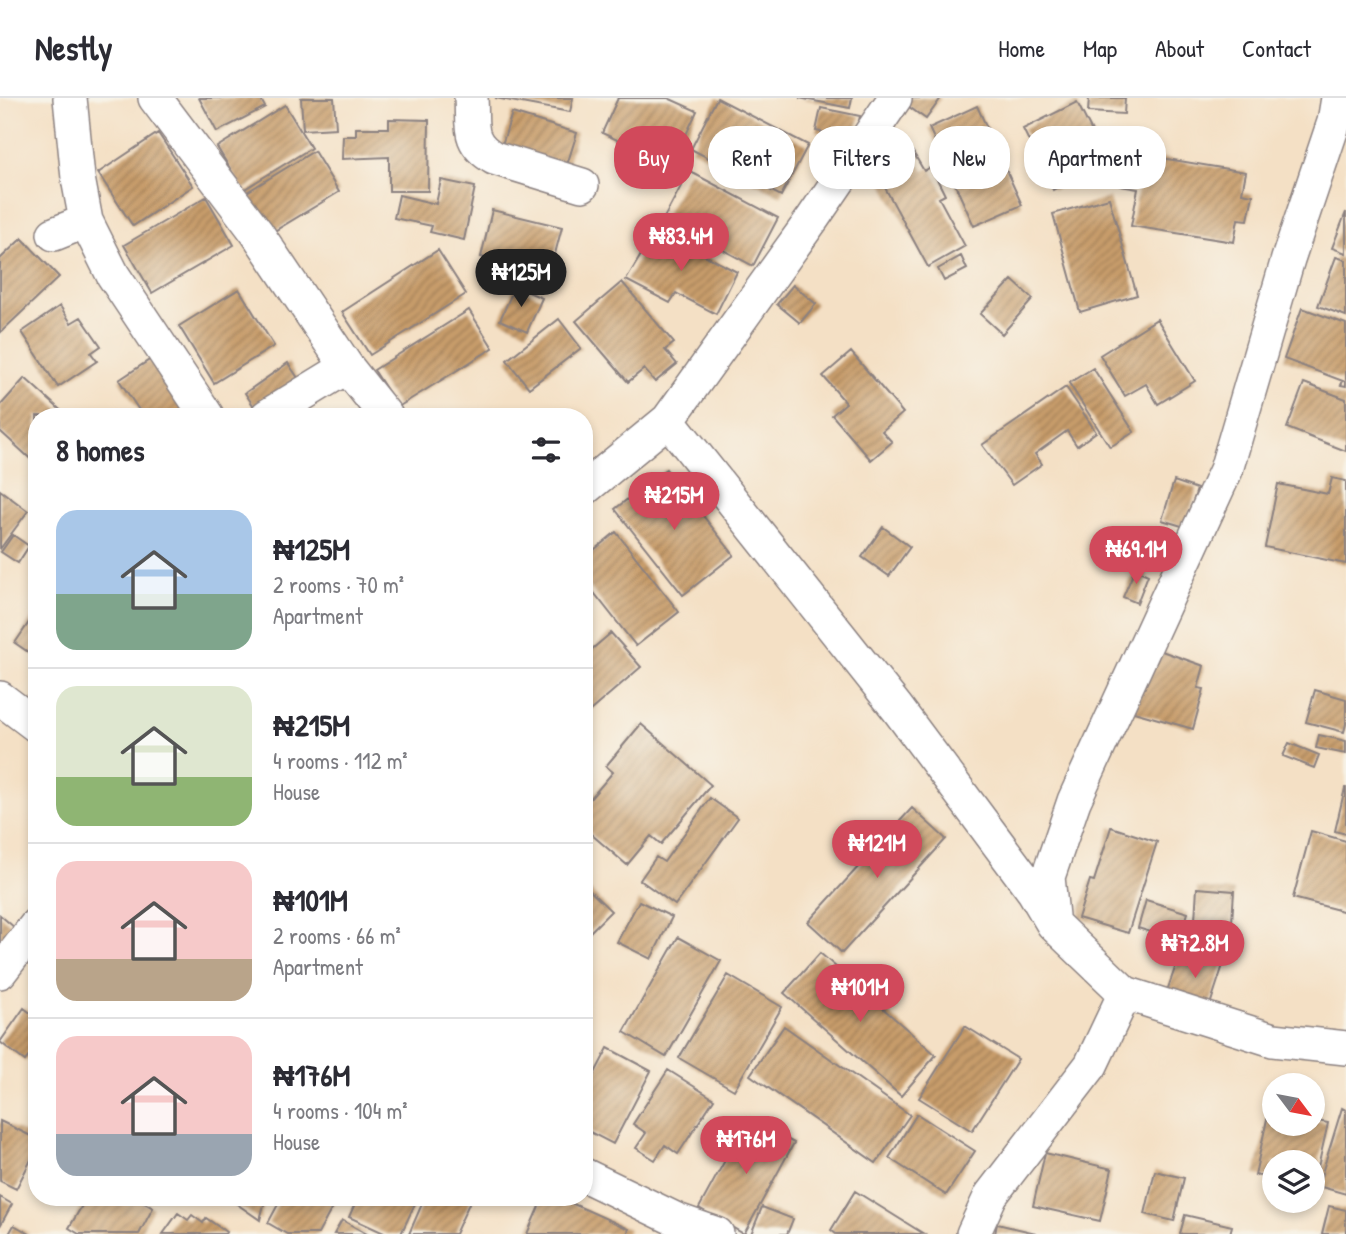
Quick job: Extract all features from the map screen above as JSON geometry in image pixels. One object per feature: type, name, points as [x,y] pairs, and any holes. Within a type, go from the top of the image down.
[{"type":"street","points":[[70,98],[78,178],[86,220],[113,275],[202,408]]},
{"type":"street","points":[[155,98],[257,233],[347,366],[380,408]]},
{"type":"street","points":[[471,98],[471,131],[482,151],[494,158],[582,185]]},
{"type":"street","points":[[593,482],[668,420],[813,218],[895,98]]},
{"type":"street","points":[[1053,925],[1048,877],[1074,801],[1226,470],[1288,259],[1334,122],[1338,98]]},
{"type":"street","points":[[54,234],[86,220]]},
{"type":"street","points":[[280,408],[347,366]]},
{"type":"street","points":[[668,420],[897,708],[1034,892],[1053,925],[1125,993],[1273,1040],[1346,1048]]},
{"type":"street","points":[[0,698],[28,719]]},
{"type":"street","points":[[0,972],[28,936]]},
{"type":"street","points":[[972,1234],[991,1195],[1091,1065],[1125,993]]},
{"type":"street","points":[[593,1180],[675,1227],[717,1234]]},
{"type":"building","points":[[199,98],[260,98],[265,107],[217,132]]},
{"type":"building","points":[[301,98],[334,98],[336,128],[303,130]]},
{"type":"building","points":[[495,98],[573,98],[570,112]]},
{"type":"building","points":[[618,98],[668,98],[697,111],[690,126],[614,126],[614,138],[602,133]]},
{"type":"building","points":[[717,98],[771,126],[708,126],[708,158],[694,151],[694,143]]},
{"type":"building","points":[[799,98],[852,98],[850,108]]},
{"type":"building","points":[[909,98],[941,98],[926,119],[905,104]]},
{"type":"building","points":[[1089,98],[1125,98],[1124,114],[1088,112]]},
{"type":"building","points":[[1077,102],[1089,126],[1029,126]]},
{"type":"building","points":[[285,105],[311,148],[243,190],[217,147]]},
{"type":"building","points":[[977,106],[986,126],[933,126]]},
{"type":"building","points":[[821,108],[860,116],[858,126],[817,126]]},
{"type":"building","points":[[512,113],[577,133],[567,165],[502,145]]},
{"type":"building","points":[[389,119],[429,120],[428,191],[389,191],[389,157],[342,159],[343,136],[356,136],[356,128],[389,128]]},
{"type":"building","points":[[158,133],[193,186],[133,226],[98,173]]},
{"type":"building","points":[[795,138],[808,145],[795,170]]},
{"type":"building","points":[[314,151],[339,192],[271,233],[247,192]]},
{"type":"building","points":[[915,155],[924,171],[929,168],[929,189],[942,189],[945,195],[939,198],[965,246],[928,267],[886,189],[915,189]]},
{"type":"building","points":[[1166,159],[1246,172],[1242,193],[1253,195],[1248,220],[1238,219],[1234,242],[1131,226],[1138,189],[1166,189]]},
{"type":"building","points":[[694,174],[708,181],[708,189],[723,189],[778,218],[753,266],[664,218],[679,189],[694,189]]},
{"type":"building","points":[[1010,179],[1022,205],[974,226],[957,189],[1010,189]]},
{"type":"building","points":[[441,180],[475,187],[464,240],[430,232],[432,226],[394,218],[399,195],[436,204]]},
{"type":"building","points":[[768,189],[785,189],[781,196]]},
{"type":"building","points":[[206,197],[234,245],[152,293],[124,245]]},
{"type":"building","points":[[1109,198],[1137,295],[1080,312],[1053,214]]},
{"type":"building","points":[[492,210],[562,227],[550,273],[534,270],[531,284],[497,276],[500,261],[481,257]]},
{"type":"building","points":[[1346,212],[1346,253],[1332,248]]},
{"type":"building","points":[[656,230],[737,272],[716,314],[676,293],[670,303],[626,280]]},
{"type":"building","points":[[22,238],[59,277],[0,333],[0,259]]},
{"type":"building","points":[[438,250],[466,294],[370,355],[342,312]]},
{"type":"building","points":[[961,256],[967,269],[944,281],[938,269]]},
{"type":"building","points":[[1336,257],[1346,260],[1346,316],[1318,306]]},
{"type":"building","points":[[1012,280],[1033,299],[1002,334],[980,314]]},
{"type":"building","points":[[622,282],[674,343],[665,350],[677,364],[655,382],[644,369],[628,382],[576,321]]},
{"type":"building","points":[[793,285],[816,304],[800,323],[777,304]]},
{"type":"building","points":[[515,286],[542,298],[527,332],[500,320]]},
{"type":"building","points":[[239,289],[274,346],[214,383],[179,326]]},
{"type":"building","points":[[60,306],[71,323],[81,317],[101,346],[91,353],[97,361],[58,387],[22,332]]},
{"type":"building","points":[[1302,308],[1346,324],[1346,386],[1341,385],[1343,381],[1284,359]]},
{"type":"building","points":[[469,310],[493,348],[398,407],[374,370]]},
{"type":"building","points":[[559,319],[581,348],[529,388],[507,360]]},
{"type":"building","points":[[1157,319],[1195,381],[1158,404],[1146,384],[1125,396],[1100,355]]},
{"type":"building","points":[[851,352],[903,413],[882,431],[892,442],[871,460],[832,415],[846,403],[823,376]]},
{"type":"building","points":[[151,359],[182,408],[138,408],[119,380]]},
{"type":"building","points":[[288,363],[302,384],[268,408],[255,408],[245,393]]},
{"type":"building","points":[[1093,368],[1134,432],[1110,447],[1069,383]]},
{"type":"building","points":[[25,378],[58,408],[28,408],[28,457],[0,431],[0,406]]},
{"type":"building","points":[[1304,383],[1346,399],[1346,451],[1287,428]]},
{"type":"building","points":[[1066,387],[1096,432],[1077,446],[1067,431],[1035,454],[1042,464],[1012,485],[982,445]]},
{"type":"building","points":[[666,469],[734,555],[683,595],[615,509]]},
{"type":"building","points":[[1332,478],[1346,481],[1346,564],[1265,547],[1278,484],[1328,494]]},
{"type":"building","points":[[1174,481],[1197,489],[1185,527],[1162,520]]},
{"type":"building","points":[[0,490],[28,511],[0,549]]},
{"type":"building","points":[[883,527],[910,547],[889,576],[862,557]]},
{"type":"building","points":[[616,532],[679,612],[636,646],[593,591],[593,551]]},
{"type":"building","points":[[13,535],[28,545],[18,563],[1,552]]},
{"type":"building","points":[[1135,569],[1148,575],[1137,603],[1123,597]]},
{"type":"building","points":[[28,624],[28,652],[15,643]]},
{"type":"building","points":[[611,633],[641,667],[593,708],[593,648]]},
{"type":"building","points":[[1153,648],[1204,666],[1198,688],[1204,689],[1193,729],[1134,712]]},
{"type":"building","points":[[1315,690],[1346,699],[1344,732],[1306,722]]},
{"type":"building","points":[[641,724],[711,785],[661,844],[651,836],[627,865],[593,836],[593,795],[613,772],[606,766]]},
{"type":"building","points":[[1319,735],[1346,741],[1346,754],[1316,748]]},
{"type":"building","points":[[1289,743],[1319,755],[1314,768],[1283,756]]},
{"type":"building","points":[[1346,788],[1346,834],[1335,831]]},
{"type":"building","points":[[710,798],[738,818],[675,905],[640,880],[656,857],[664,862]]},
{"type":"building","points":[[912,808],[946,839],[842,953],[808,922]]},
{"type":"building","points":[[1111,827],[1157,842],[1128,933],[1078,918],[1090,880],[1094,881]]},
{"type":"building","points":[[1311,831],[1346,841],[1346,912],[1293,898]]},
{"type":"building","points":[[1197,888],[1234,891],[1231,938],[1216,937],[1216,950],[1203,949],[1204,936],[1194,936]]},
{"type":"building","points":[[593,894],[611,911],[593,929]]},
{"type":"building","points":[[1146,900],[1188,913],[1179,941],[1138,928]]},
{"type":"building","points":[[639,901],[672,917],[651,959],[617,942]]},
{"type":"building","points":[[0,915],[15,928],[0,945]]},
{"type":"building","points":[[678,937],[721,961],[666,1057],[624,1032]]},
{"type":"building","points":[[1181,951],[1223,965],[1209,1008],[1166,994]]},
{"type":"building","points":[[820,953],[936,1055],[901,1096],[784,993]]},
{"type":"building","points":[[728,975],[782,1007],[734,1090],[679,1058]]},
{"type":"building","points":[[24,1008],[28,1011],[28,1057],[25,1061],[0,1042]]},
{"type":"building","points":[[784,1026],[910,1115],[876,1163],[750,1075]]},
{"type":"building","points":[[965,1026],[1018,1059],[972,1131],[919,1098]]},
{"type":"building","points":[[608,1048],[651,1071],[613,1144],[593,1134],[593,1077]]},
{"type":"building","points":[[668,1070],[714,1099],[678,1154],[665,1145],[655,1160],[636,1148],[646,1133],[633,1124]]},
{"type":"building","points":[[1342,1108],[1346,1110],[1346,1194],[1325,1188],[1325,1163]]},
{"type":"building","points":[[917,1114],[975,1151],[946,1195],[889,1158]]},
{"type":"building","points":[[748,1118],[794,1143],[744,1234],[699,1208]]},
{"type":"building","points":[[0,1121],[28,1135],[28,1166],[16,1189],[0,1181]]},
{"type":"building","points":[[1325,1122],[1328,1123],[1322,1150],[1262,1150],[1262,1176],[1255,1175],[1263,1136],[1325,1136]]},
{"type":"building","points":[[1045,1153],[1112,1169],[1100,1221],[1033,1206]]},
{"type":"building","points":[[1155,1171],[1184,1178],[1174,1221],[1145,1214]]},
{"type":"building","points":[[855,1191],[924,1234],[836,1234],[831,1230]]},
{"type":"building","points":[[0,1197],[12,1204],[0,1226]]},
{"type":"building","points":[[82,1206],[153,1208],[139,1234],[79,1234],[69,1228]]},
{"type":"building","points":[[240,1206],[264,1206],[260,1220]]},
{"type":"building","points":[[277,1206],[333,1206],[318,1234],[287,1234],[268,1223]]},
{"type":"building","points":[[354,1206],[414,1206],[401,1234],[386,1234],[349,1217]]},
{"type":"building","points":[[421,1206],[468,1206],[455,1234],[409,1234]]},
{"type":"building","points":[[539,1206],[578,1206],[629,1229],[627,1234],[527,1234]]},
{"type":"building","points":[[1329,1206],[1346,1210],[1346,1234],[1322,1234]]},
{"type":"building","points":[[762,1207],[793,1219],[787,1234],[751,1234]]},
{"type":"building","points":[[178,1213],[188,1220],[192,1215],[203,1223],[206,1218],[226,1232],[163,1234]]},
{"type":"building","points":[[1185,1215],[1232,1226],[1230,1234],[1180,1234]]},
{"type":"building","points":[[342,1220],[367,1234],[334,1234]]},
{"type":"building","points":[[997,1224],[1036,1233],[1036,1234],[995,1234]]},
{"type":"building","points":[[14,1225],[30,1234],[9,1234]]}]
